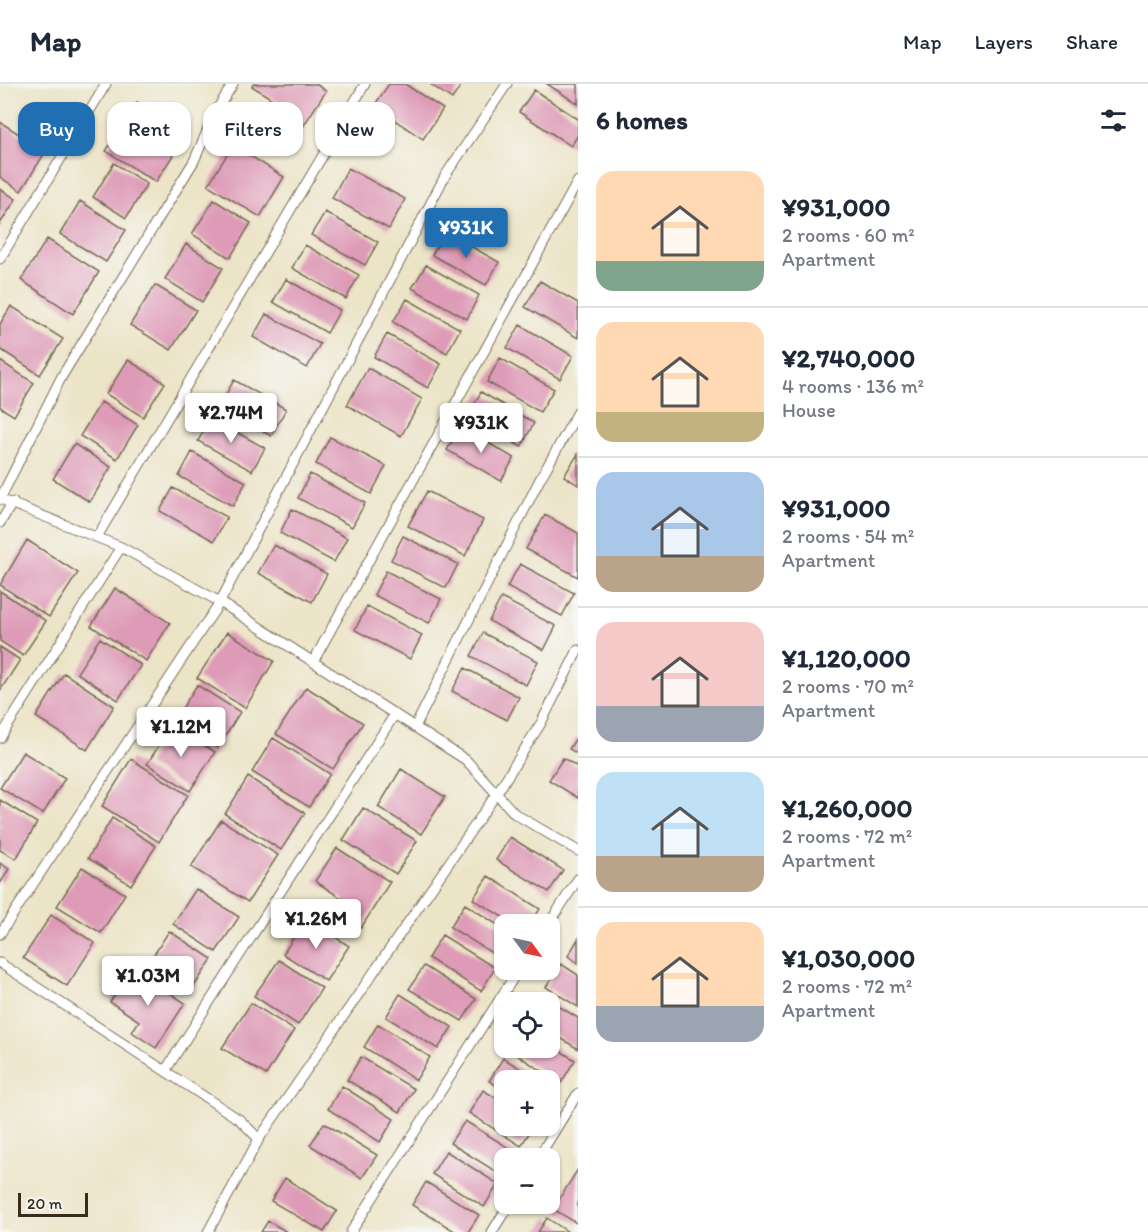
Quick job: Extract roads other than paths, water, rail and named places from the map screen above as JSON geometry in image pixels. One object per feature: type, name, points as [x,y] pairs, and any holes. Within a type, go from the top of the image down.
[{"type":"lane","points":[[0,259],[106,84]]},
{"type":"lane","points":[[233,84],[216,111],[194,162],[62,376],[0,499],[13,502],[121,547],[220,602],[466,760],[515,814],[578,851]]},
{"type":"lane","points":[[97,537],[365,84]]},
{"type":"lane","points":[[0,934],[220,602],[445,176],[507,84]]},
{"type":"lane","points":[[313,662],[578,181]]},
{"type":"lane","points":[[415,727],[540,481],[578,412]]},
{"type":"lane","points":[[0,523],[13,502]]},
{"type":"lane","points":[[0,738],[121,547]]},
{"type":"lane","points":[[208,1232],[259,1139],[497,793],[541,723],[578,650]]},
{"type":"lane","points":[[165,1071],[395,714]]},
{"type":"lane","points":[[555,914],[578,879]]},
{"type":"lane","points":[[0,963],[240,1120],[259,1139]]},
{"type":"lane","points":[[351,1232],[512,980]]},
{"type":"lane","points":[[544,1148],[578,1094]]},
{"type":"lane","points":[[492,1232],[503,1214]]}]
